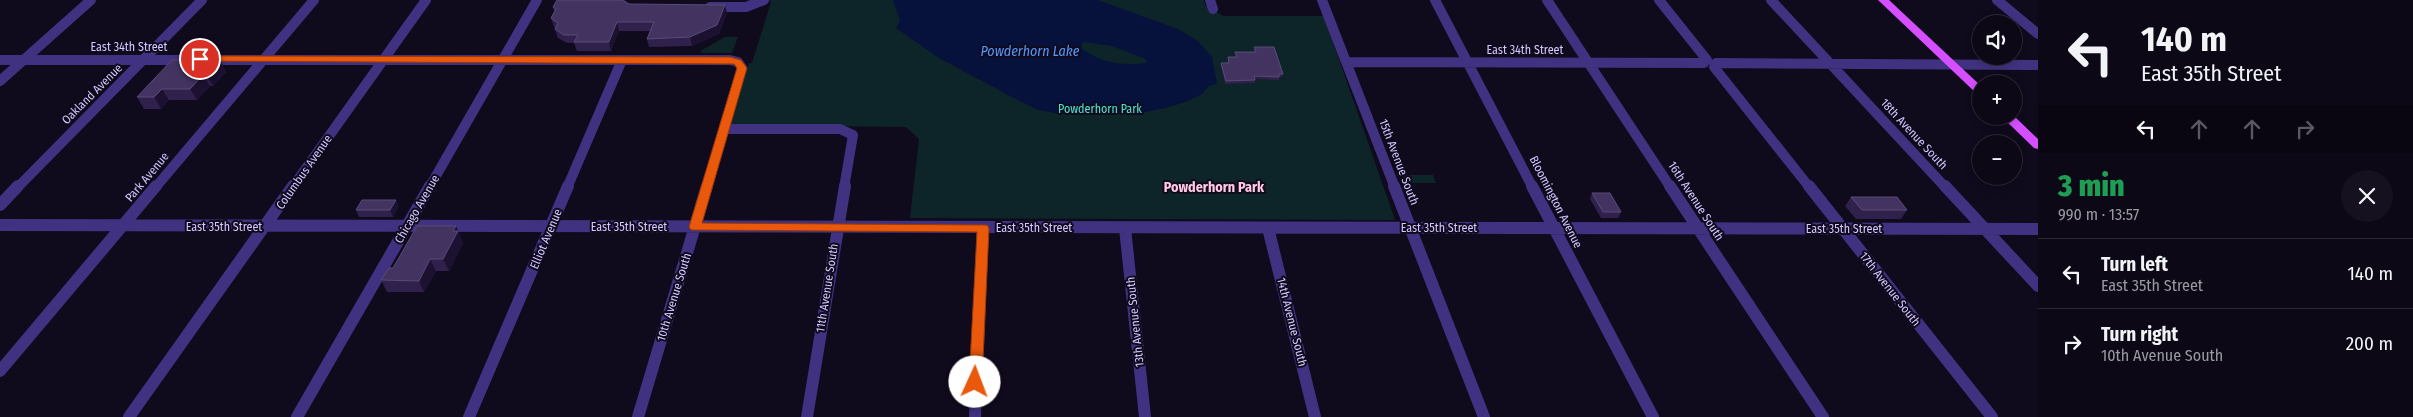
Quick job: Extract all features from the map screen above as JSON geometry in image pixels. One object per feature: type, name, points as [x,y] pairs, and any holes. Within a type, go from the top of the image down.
[{"type":"main road","points":[[1883,0],[1972,83]]},
{"type":"main road","points":[[2017,125],[2038,145]]},
{"type":"street","points":[[0,81],[91,0]]},
{"type":"street","name":"Oakland Avenue","points":[[0,205],[202,0]]},
{"type":"street","name":"Park Avenue","points":[[0,370],[314,0]]},
{"type":"street","name":"Columbus Avenue","points":[[129,417],[426,0]]},
{"type":"street","name":"Chicago Avenue","points":[[297,417],[537,0]]},
{"type":"street","name":"15th Avenue South","points":[[1322,0],[1484,417]]},
{"type":"street","name":"Bloomington Avenue","points":[[1435,0],[1653,417]]},
{"type":"street","name":"16th Avenue South","points":[[1547,0],[1823,417]]},
{"type":"street","name":"17th Avenue South","points":[[1659,0],[1992,417]]},
{"type":"street","name":"18th Avenue South","points":[[1770,0],[2038,286]]},
{"type":"street","points":[[1997,0],[2038,34]]},
{"type":"street","points":[[703,7],[761,2]]},
{"type":"street","name":"East 34th Street","points":[[0,60],[730,60],[738,62]]},
{"type":"street","name":"Elliot Avenue","points":[[469,417],[622,60]]},
{"type":"street","name":"10th Avenue South","points":[[638,417],[742,68],[738,62]]},
{"type":"street","name":"East 34th Street","points":[[1346,62],[2038,64]]},
{"type":"street","points":[[724,129],[840,129],[848,132]]},
{"type":"street","name":"11th Avenue South","points":[[807,417],[853,135],[848,132]]},
{"type":"street","name":"East 35th Street","points":[[0,225],[2038,229]]},
{"type":"street","points":[[974,417],[983,228]]},
{"type":"street","name":"13th Avenue South","points":[[1126,228],[1146,417]]},
{"type":"street","name":"14th Avenue South","points":[[1268,228],[1315,417]]},
{"type":"green space","name":"Powderhorn Park","points":[[768,0],[1204,0],[1205,5],[1223,16],[1324,16],[1395,220],[910,218],[919,139],[906,127],[730,125],[749,63],[752,63],[771,2]]},
{"type":"green space","points":[[725,37],[738,37],[732,53],[701,53],[702,50]]},
{"type":"green space","points":[[1402,175],[1433,175],[1436,183],[1406,183]]},
{"type":"water","name":"Powderhorn Lake","points":[[893,0],[1098,0],[1178,29],[1198,41],[1212,57],[1217,84],[1209,86],[1202,94],[1188,101],[1166,108],[1134,114],[1062,114],[1038,110],[939,58],[896,28],[900,21]],"holes":[[[1083,42],[1112,46],[1146,59],[1146,63],[1120,64],[1096,57],[1081,48]]]},
{"type":"building","points":[[557,0],[623,0],[629,4],[725,5],[717,25],[690,37],[647,39],[654,22],[617,22],[609,42],[574,42],[578,35],[564,35],[555,29],[558,23],[551,18],[556,9],[553,7]]},
{"type":"building","points":[[1254,47],[1274,47],[1283,74],[1279,74],[1279,77],[1254,76],[1255,80],[1226,81],[1221,63],[1229,63],[1228,57],[1237,57],[1235,52],[1256,52]]},
{"type":"building","points":[[172,60],[220,60],[190,89],[162,89],[154,97],[137,97]]},
{"type":"building","points":[[1592,193],[1610,193],[1621,212],[1603,212]]},
{"type":"building","points":[[1851,197],[1897,197],[1907,210],[1862,210]]},
{"type":"building","points":[[362,200],[396,200],[390,210],[356,210]]},
{"type":"building","points":[[417,226],[456,226],[453,231],[458,231],[443,259],[430,259],[419,281],[381,280],[389,268],[393,268]]},
{"type":"district","name":"Powderhorn Park","points":[[1214,187]]},
{"type":"route","points":[[200,59],[251,59],[262,61],[730,60],[738,62],[742,68],[695,227],[983,228],[981,235],[975,382]]}]
